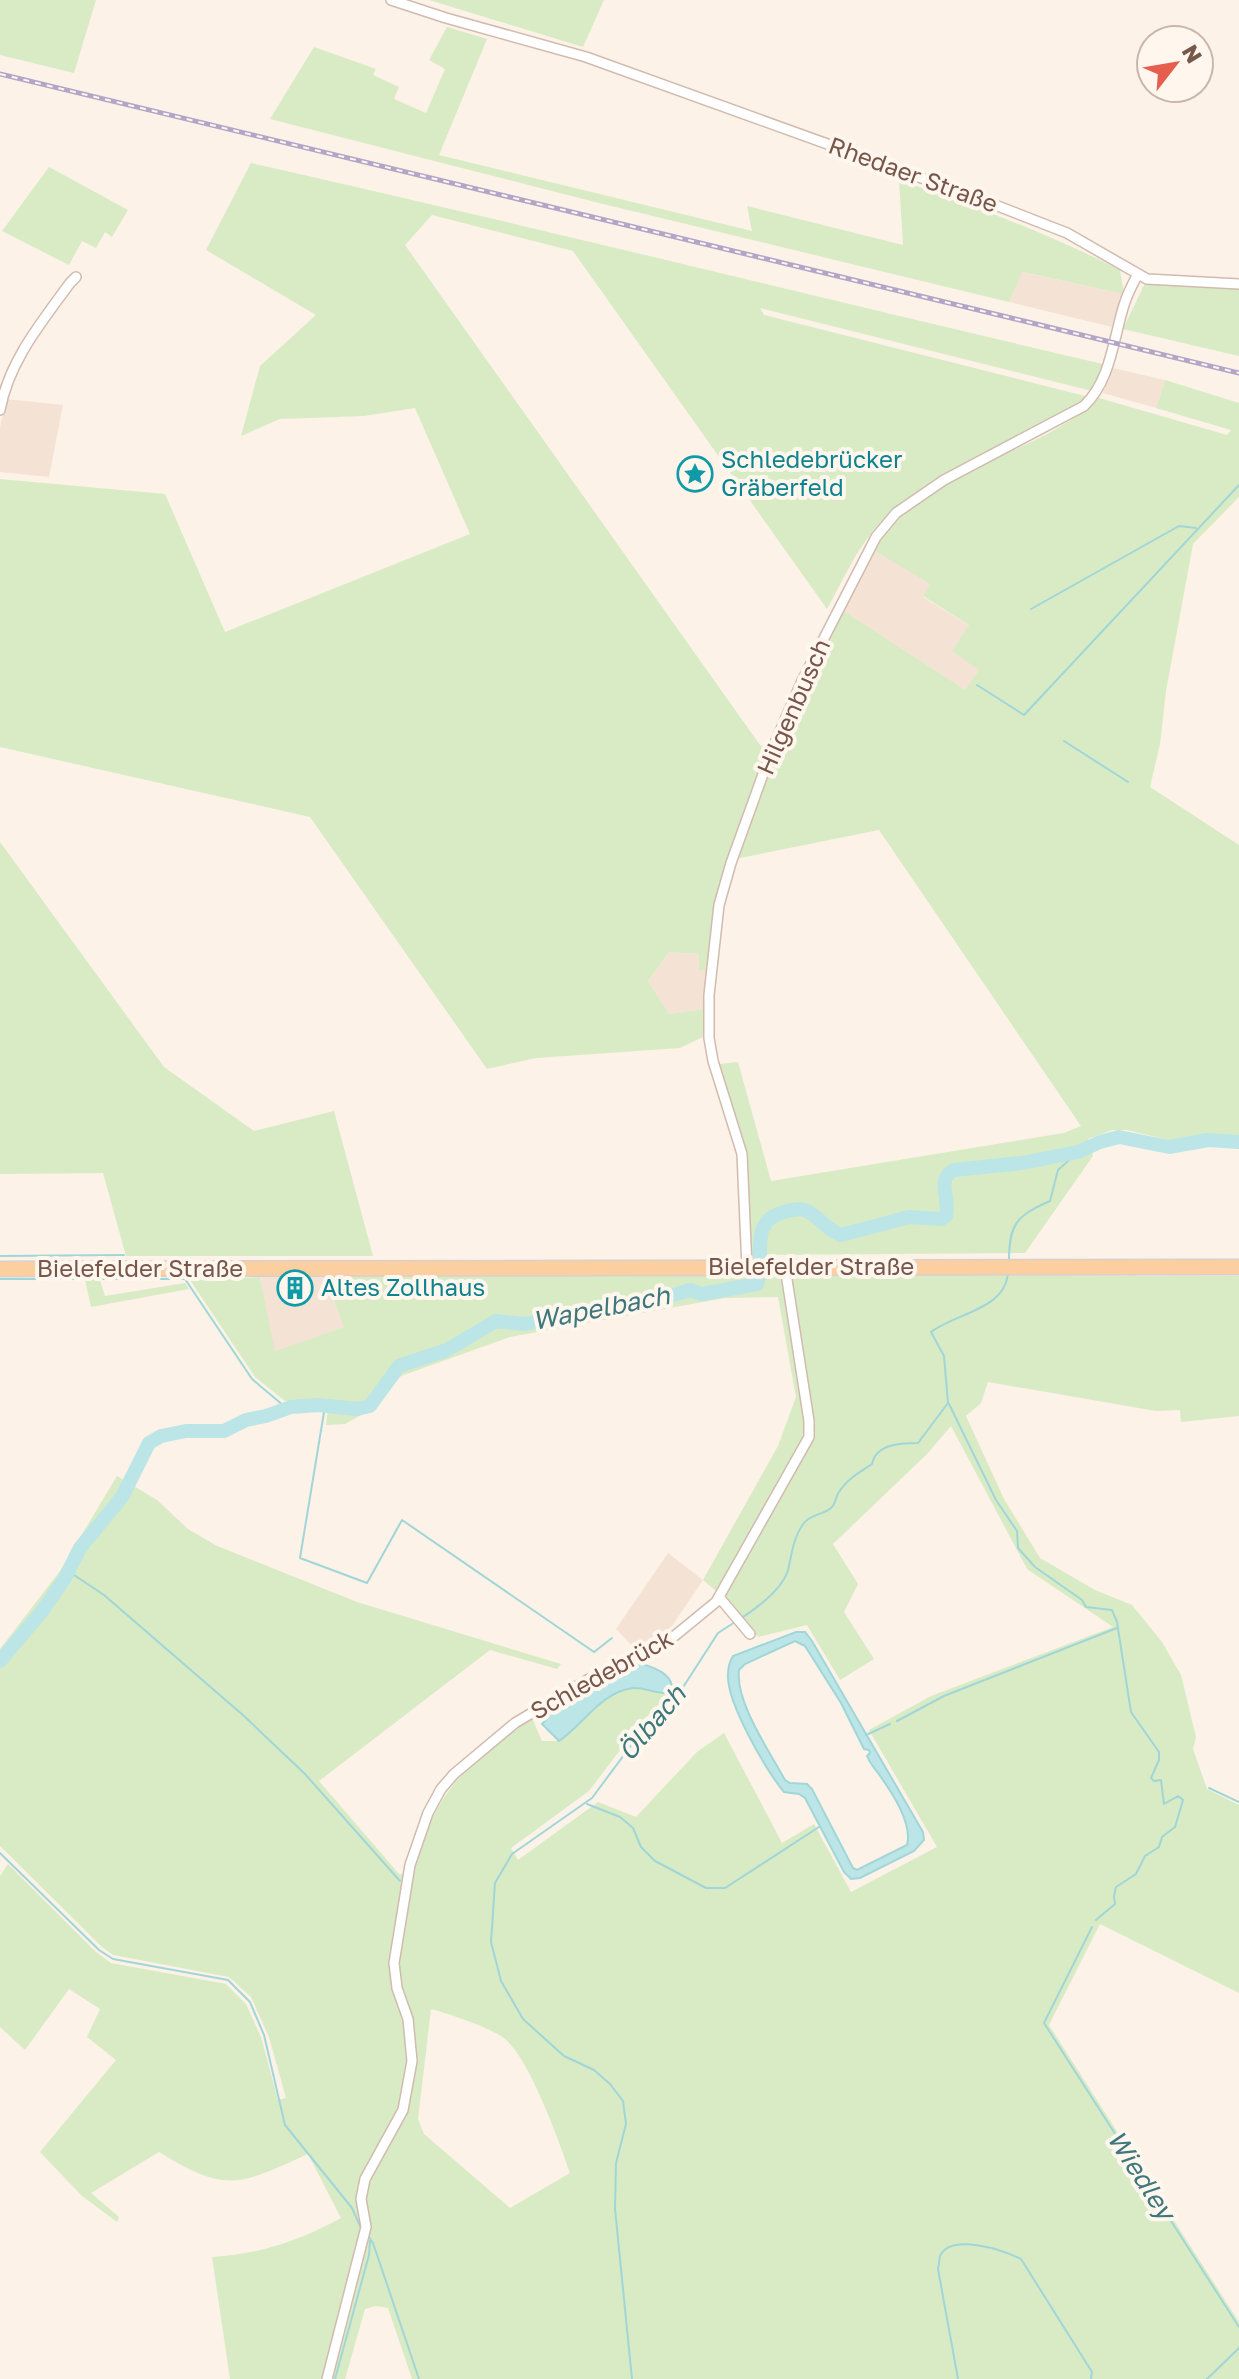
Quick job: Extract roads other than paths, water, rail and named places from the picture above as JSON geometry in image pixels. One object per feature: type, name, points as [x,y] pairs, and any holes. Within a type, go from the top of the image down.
[{"type":"main road","name":"Bielefelder Straße","points":[[0,1269],[1239,1267]]},
{"type":"street","name":"Rhedaer Straße","points":[[391,0],[586,57],[980,199],[1067,233],[1137,276],[1239,284]]},
{"type":"street","name":"Hilgenbusch","points":[[749,1268],[742,1154],[713,1061],[709,1038],[709,995],[719,905],[771,752],[802,681],[876,537],[896,513],[944,480],[1037,433],[1090,400],[1106,371],[1125,302],[1137,276]]},
{"type":"street","points":[[0,410],[10,371],[39,324],[76,277]]},
{"type":"street","name":"Schledebrück","points":[[327,2379],[366,2227],[361,2199],[365,2179],[403,2110],[412,2061],[408,2019],[397,1988],[394,1963],[410,1865],[428,1813],[441,1789],[454,1774],[515,1723],[589,1679],[661,1647],[719,1597],[809,1437],[809,1421],[778,1267]]},
{"type":"street","points":[[719,1597],[750,1634]]},
{"type":"water","points":[[796,1632],[805,1632],[923,1832],[924,1840],[914,1851],[860,1878],[851,1879],[844,1872],[805,1798],[784,1792],[748,1735],[729,1686],[728,1669],[733,1656]],"holes":[[[795,1641],[805,1646],[841,1703],[864,1749],[869,1750],[868,1759],[894,1798],[907,1827],[907,1845],[857,1870],[853,1868],[812,1789],[807,1784],[785,1780],[742,1697],[739,1670],[745,1664]]]},
{"type":"water","points":[[638,1662],[663,1673],[672,1686],[665,1693],[633,1688],[611,1696],[559,1741],[542,1724],[562,1704],[586,1687]]},
{"type":"waterway","points":[[977,685],[1024,715],[1239,485]]},
{"type":"waterway","points":[[1031,609],[1179,526],[1196,528]]},
{"type":"waterway","points":[[1064,741],[1128,782]]},
{"type":"waterway","name":"Wapelbach","points":[[0,1661],[43,1610],[65,1578],[80,1548],[122,1497],[149,1443],[161,1436],[186,1431],[224,1431],[246,1420],[291,1407],[318,1405],[357,1409],[370,1406],[399,1366],[447,1350],[496,1321],[525,1324],[657,1300],[690,1290],[702,1294],[757,1284],[761,1233],[772,1217],[784,1212],[806,1210],[841,1235],[909,1217],[941,1219],[946,1216],[947,1210],[945,1179],[954,1170],[1022,1163],[1078,1152],[1119,1137],[1169,1147],[1208,1140],[1239,1142]]},
{"type":"waterway","name":"Ölbach","points":[[1009,1262],[1011,1239],[1017,1223],[1029,1212],[1050,1201],[1058,1170],[1078,1152]]},
{"type":"waterway","points":[[0,1256],[124,1255]]},
{"type":"waterway","name":"Ölbach","points":[[740,1619],[780,1585],[788,1570],[797,1534],[807,1520],[831,1508],[846,1483],[872,1464],[878,1452],[897,1444],[918,1443],[948,1403],[944,1356],[931,1332],[989,1303],[1005,1285],[1008,1272]]},
{"type":"waterway","points":[[0,1279],[185,1279],[252,1379],[284,1406],[291,1407]]},
{"type":"waterway","points":[[949,1404],[996,1500],[1017,1531],[1018,1548],[1035,1567],[1082,1600],[1086,1607],[1112,1610],[1117,1622],[1131,1712],[1159,1752],[1151,1778],[1161,1780],[1164,1804],[1178,1796],[1183,1800],[1175,1827],[1162,1837],[1159,1847],[1145,1856],[1136,1874],[1116,1887],[1115,1904],[1096,1920]]},
{"type":"waterway","points":[[325,1406],[300,1558],[367,1583],[402,1520],[594,1652],[612,1638]]},
{"type":"waterway","points":[[68,1571],[104,1595],[244,1716],[305,1774],[400,1881]]},
{"type":"waterway","name":"Ölbach","points":[[632,2379],[615,2209],[616,2163],[626,2124],[623,2101],[594,2070],[564,2056],[523,2019],[501,1981],[491,1942],[495,1883],[512,1854],[592,1798],[647,1724],[678,1695],[718,1633],[735,1622]]},
{"type":"waterway","points":[[897,1721],[944,1696],[1117,1628]]},
{"type":"waterway","points":[[666,1692],[675,1698]]},
{"type":"waterway","points":[[866,1735],[890,1724]]},
{"type":"waterway","points":[[1209,1788],[1239,1802]]},
{"type":"waterway","points":[[587,1804],[620,1817],[633,1828],[641,1847],[655,1861],[706,1888],[725,1888],[819,1827]]},
{"type":"waterway","points":[[0,1853],[99,1950],[113,1959],[228,1980],[250,2002],[264,2035],[285,2125],[352,2208],[361,2228]]},
{"type":"waterway","name":"Wiedley","points":[[1092,1927],[1044,2023],[1239,2327]]},
{"type":"waterway","points":[[369,2237],[419,2379]]},
{"type":"waterway","points":[[335,2379],[369,2255],[370,2241]]},
{"type":"waterway","points":[[958,2379],[938,2269],[940,2256],[946,2249],[966,2244],[991,2248],[1021,2259],[1092,2372],[1091,2379]]},
{"type":"waterway","points":[[1207,2379],[1239,2348]]},
{"type":"railway","points":[[0,74],[1239,373]]},
{"type":"place","name":"Schledebrücker Gräberfeld","points":[[695,474]]},
{"type":"place","name":"Altes Zollhaus","points":[[295,1288]]}]
